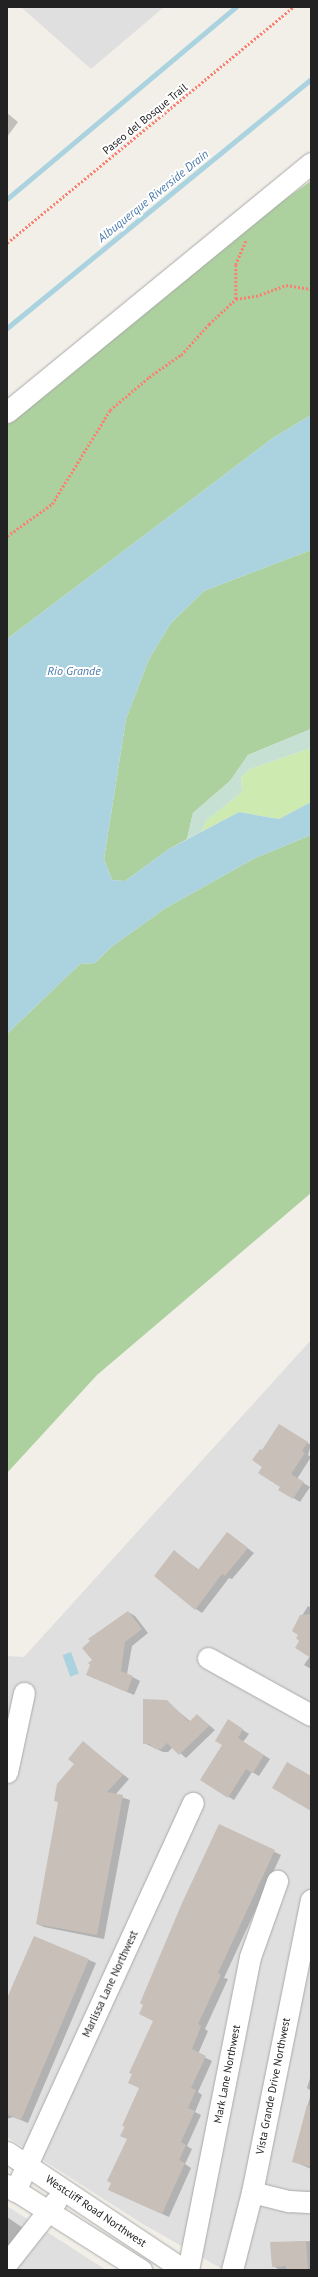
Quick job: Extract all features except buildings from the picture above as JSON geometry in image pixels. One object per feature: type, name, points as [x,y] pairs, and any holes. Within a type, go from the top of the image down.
[{"type":"street","points":[[7,412],[311,163]]},
{"type":"street","points":[[208,1658],[311,1715]]},
{"type":"street","points":[[7,1772],[24,1693]]},
{"type":"street","name":"Marlissa Lane Northwest","points":[[11,2188],[26,2164],[193,1803]]},
{"type":"street","name":"Mark Lane Northwest","points":[[188,2270],[250,1957],[277,1881]]},
{"type":"street","name":"Vista Grande Drive Northwest","points":[[232,2270],[252,2192],[311,1900]]},
{"type":"street","name":"Westcliff Road Northwest","points":[[7,2152],[184,2270]]},
{"type":"street","points":[[11,2188],[141,2270]]},
{"type":"street","points":[[7,2263],[49,2212],[64,2189]]},
{"type":"street","points":[[252,2192],[289,2201],[311,2202]]},
{"type":"path","name":"Paseo del Bosque Trail","points":[[7,242],[293,7]]},
{"type":"path","points":[[236,299],[236,265],[248,236]]},
{"type":"path","points":[[7,536],[52,504],[110,410],[149,377],[181,355],[209,324],[236,299],[256,296],[286,285],[311,289]]},
{"type":"shaded area","points":[[21,7],[164,7],[91,69]]},
{"type":"shaded area","points":[[311,1340],[311,2270],[224,2270],[141,2223],[7,2137],[7,1656],[24,1657]]},
{"type":"shaded area","points":[[7,2206],[106,2270],[7,2270]]},
{"type":"green space","points":[[311,181],[311,415],[273,438],[7,639],[7,420],[264,214]]},
{"type":"green space","points":[[311,550],[311,729],[248,755],[230,781],[193,813],[187,839],[169,849],[125,881],[112,880],[104,859],[126,719],[149,659],[171,623],[204,591]]},
{"type":"green space","points":[[311,729],[311,748],[250,769],[241,777],[242,792],[206,821],[201,832],[187,839],[193,813],[230,781],[248,755]]},
{"type":"green space","points":[[311,748],[311,802],[279,819],[239,812],[201,832],[206,821],[242,792],[241,777],[250,769]]},
{"type":"green space","points":[[311,835],[311,1193],[97,1375],[7,1473],[7,1034],[80,964],[95,963],[110,948],[164,909],[253,859]]},
{"type":"water","name":"Rio Grande","points":[[311,415],[311,550],[204,591],[171,623],[149,659],[126,719],[104,859],[112,880],[125,881],[169,849],[239,812],[279,819],[311,802],[311,835],[253,859],[164,909],[110,948],[95,963],[80,964],[7,1034],[7,639],[273,438]]},
{"type":"water","points":[[71,1652],[79,1674],[70,1677],[63,1655]]},
{"type":"waterway","points":[[7,199],[236,7]]},
{"type":"waterway","name":"Albuquerque Riverside Drain","points":[[7,328],[311,79]]}]
